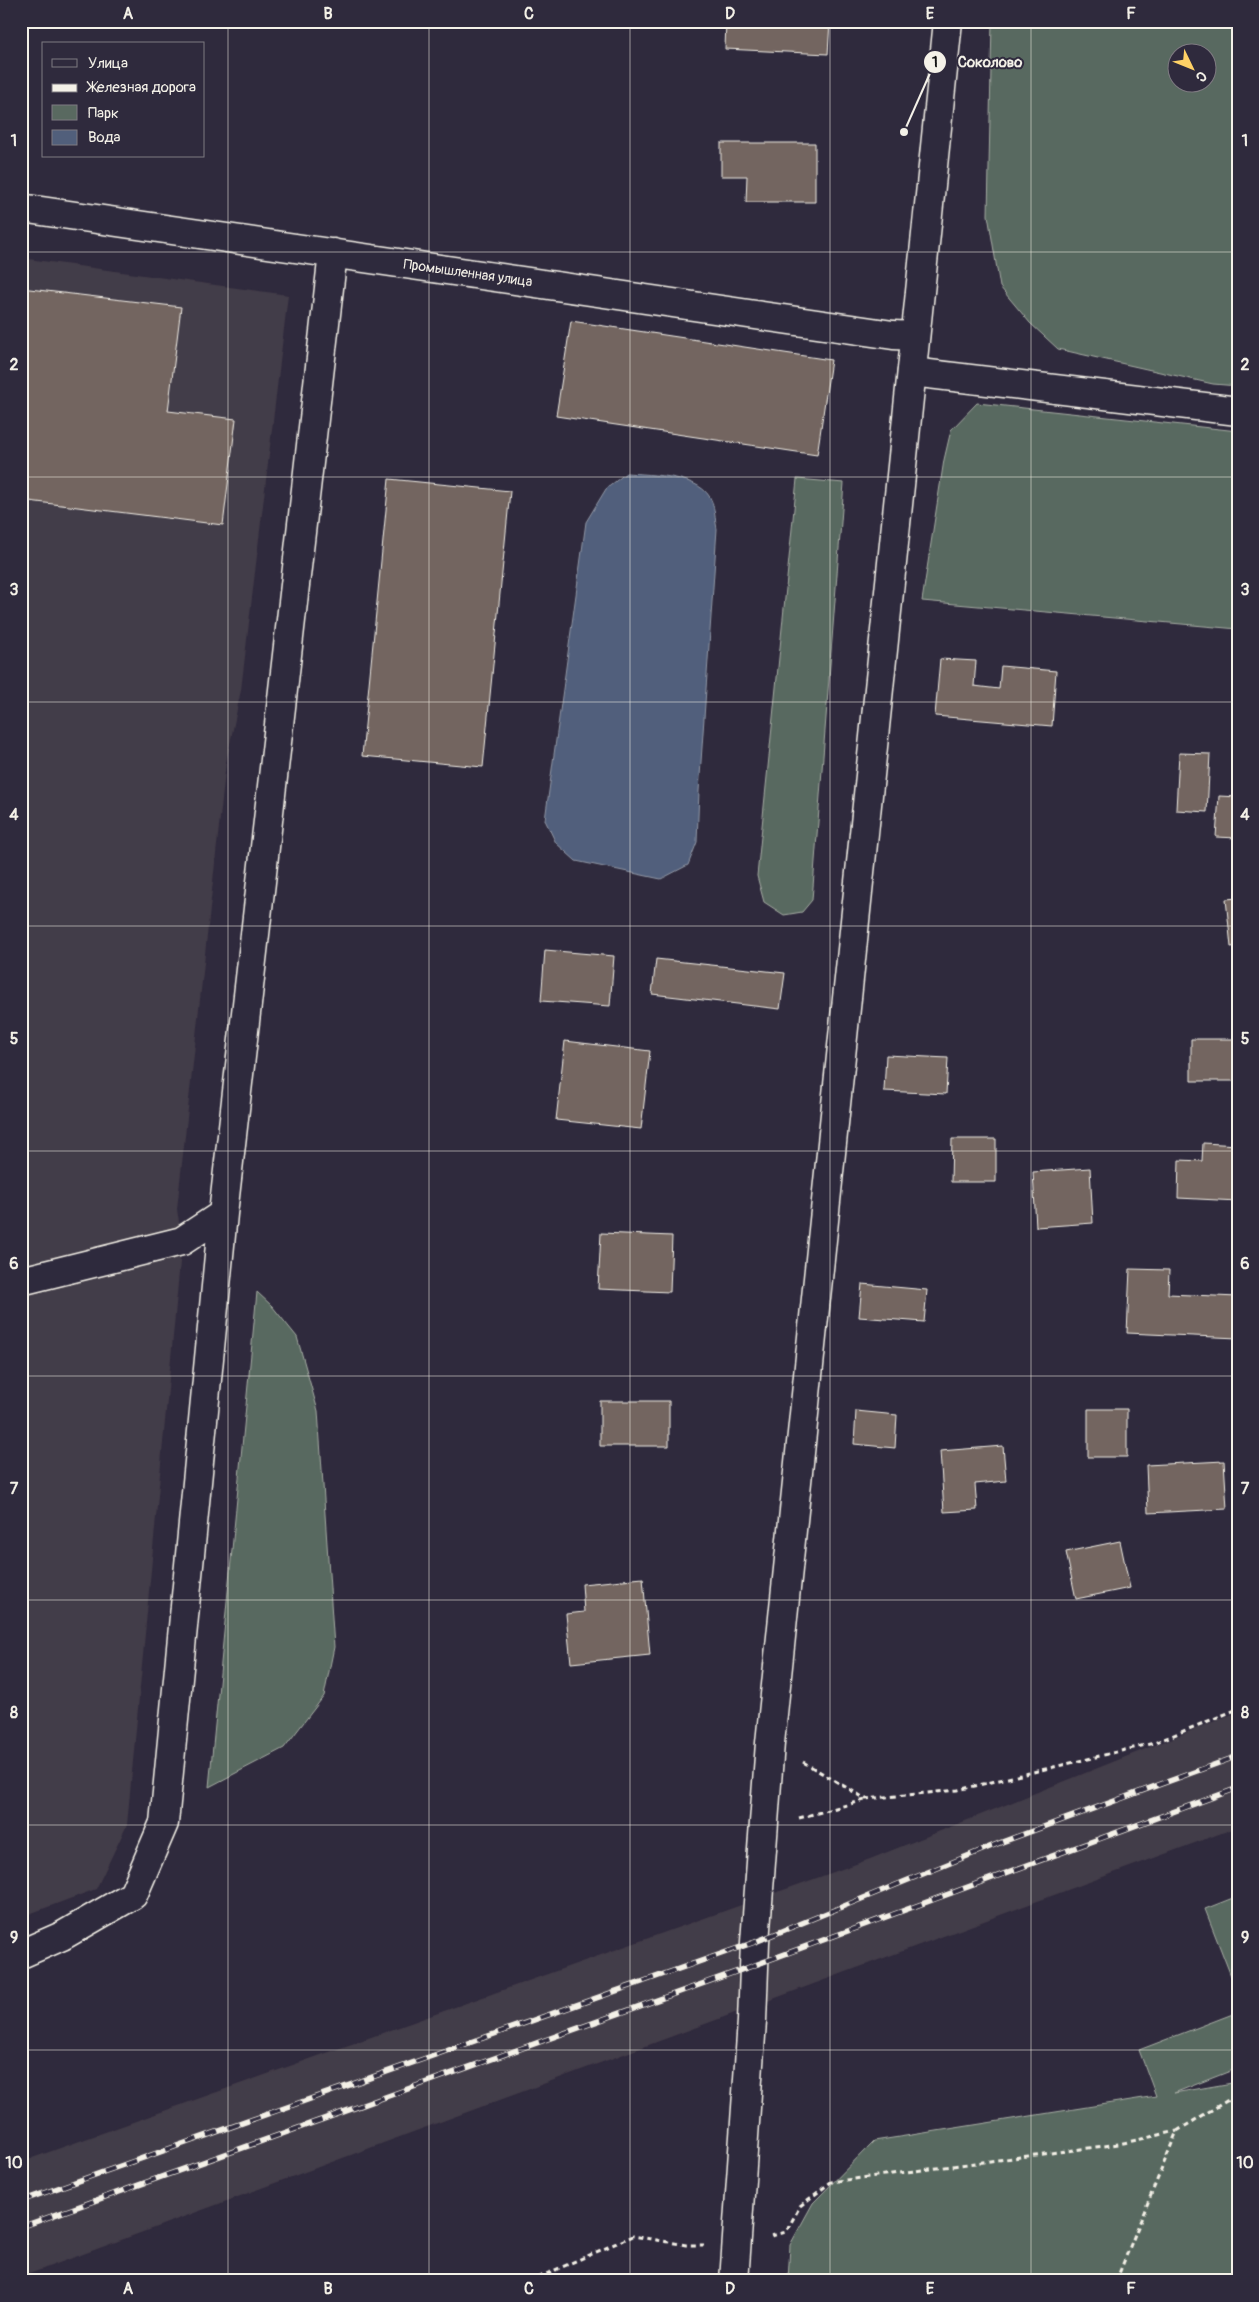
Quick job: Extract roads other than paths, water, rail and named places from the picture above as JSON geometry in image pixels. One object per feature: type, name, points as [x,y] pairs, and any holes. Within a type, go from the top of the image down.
[{"type":"main road","points":[[734,2281],[738,2246],[755,1942],[770,1743],[948,21]]},
{"type":"main road","name":"Промышленная улица","points":[[21,208],[883,334],[916,336]]},
{"type":"main road","points":[[21,1954],[62,1936],[133,1895],[164,1823],[223,1214],[333,253]]},
{"type":"main road","points":[[912,372],[1238,411]]},
{"type":"main road","points":[[21,1281],[182,1240],[223,1214]]},
{"type":"water","points":[[626,473],[675,478],[698,486],[707,493],[712,502],[717,529],[697,842],[688,865],[661,879],[576,861],[556,843],[545,820],[586,522],[606,489]]},
{"type":"railway","points":[[21,2201],[755,1942],[1002,1842],[1238,1756]]},
{"type":"railway","points":[[21,2227],[755,1965],[1238,1788]]},
{"type":"place","name":"Соколово","points":[[904,132]]}]
